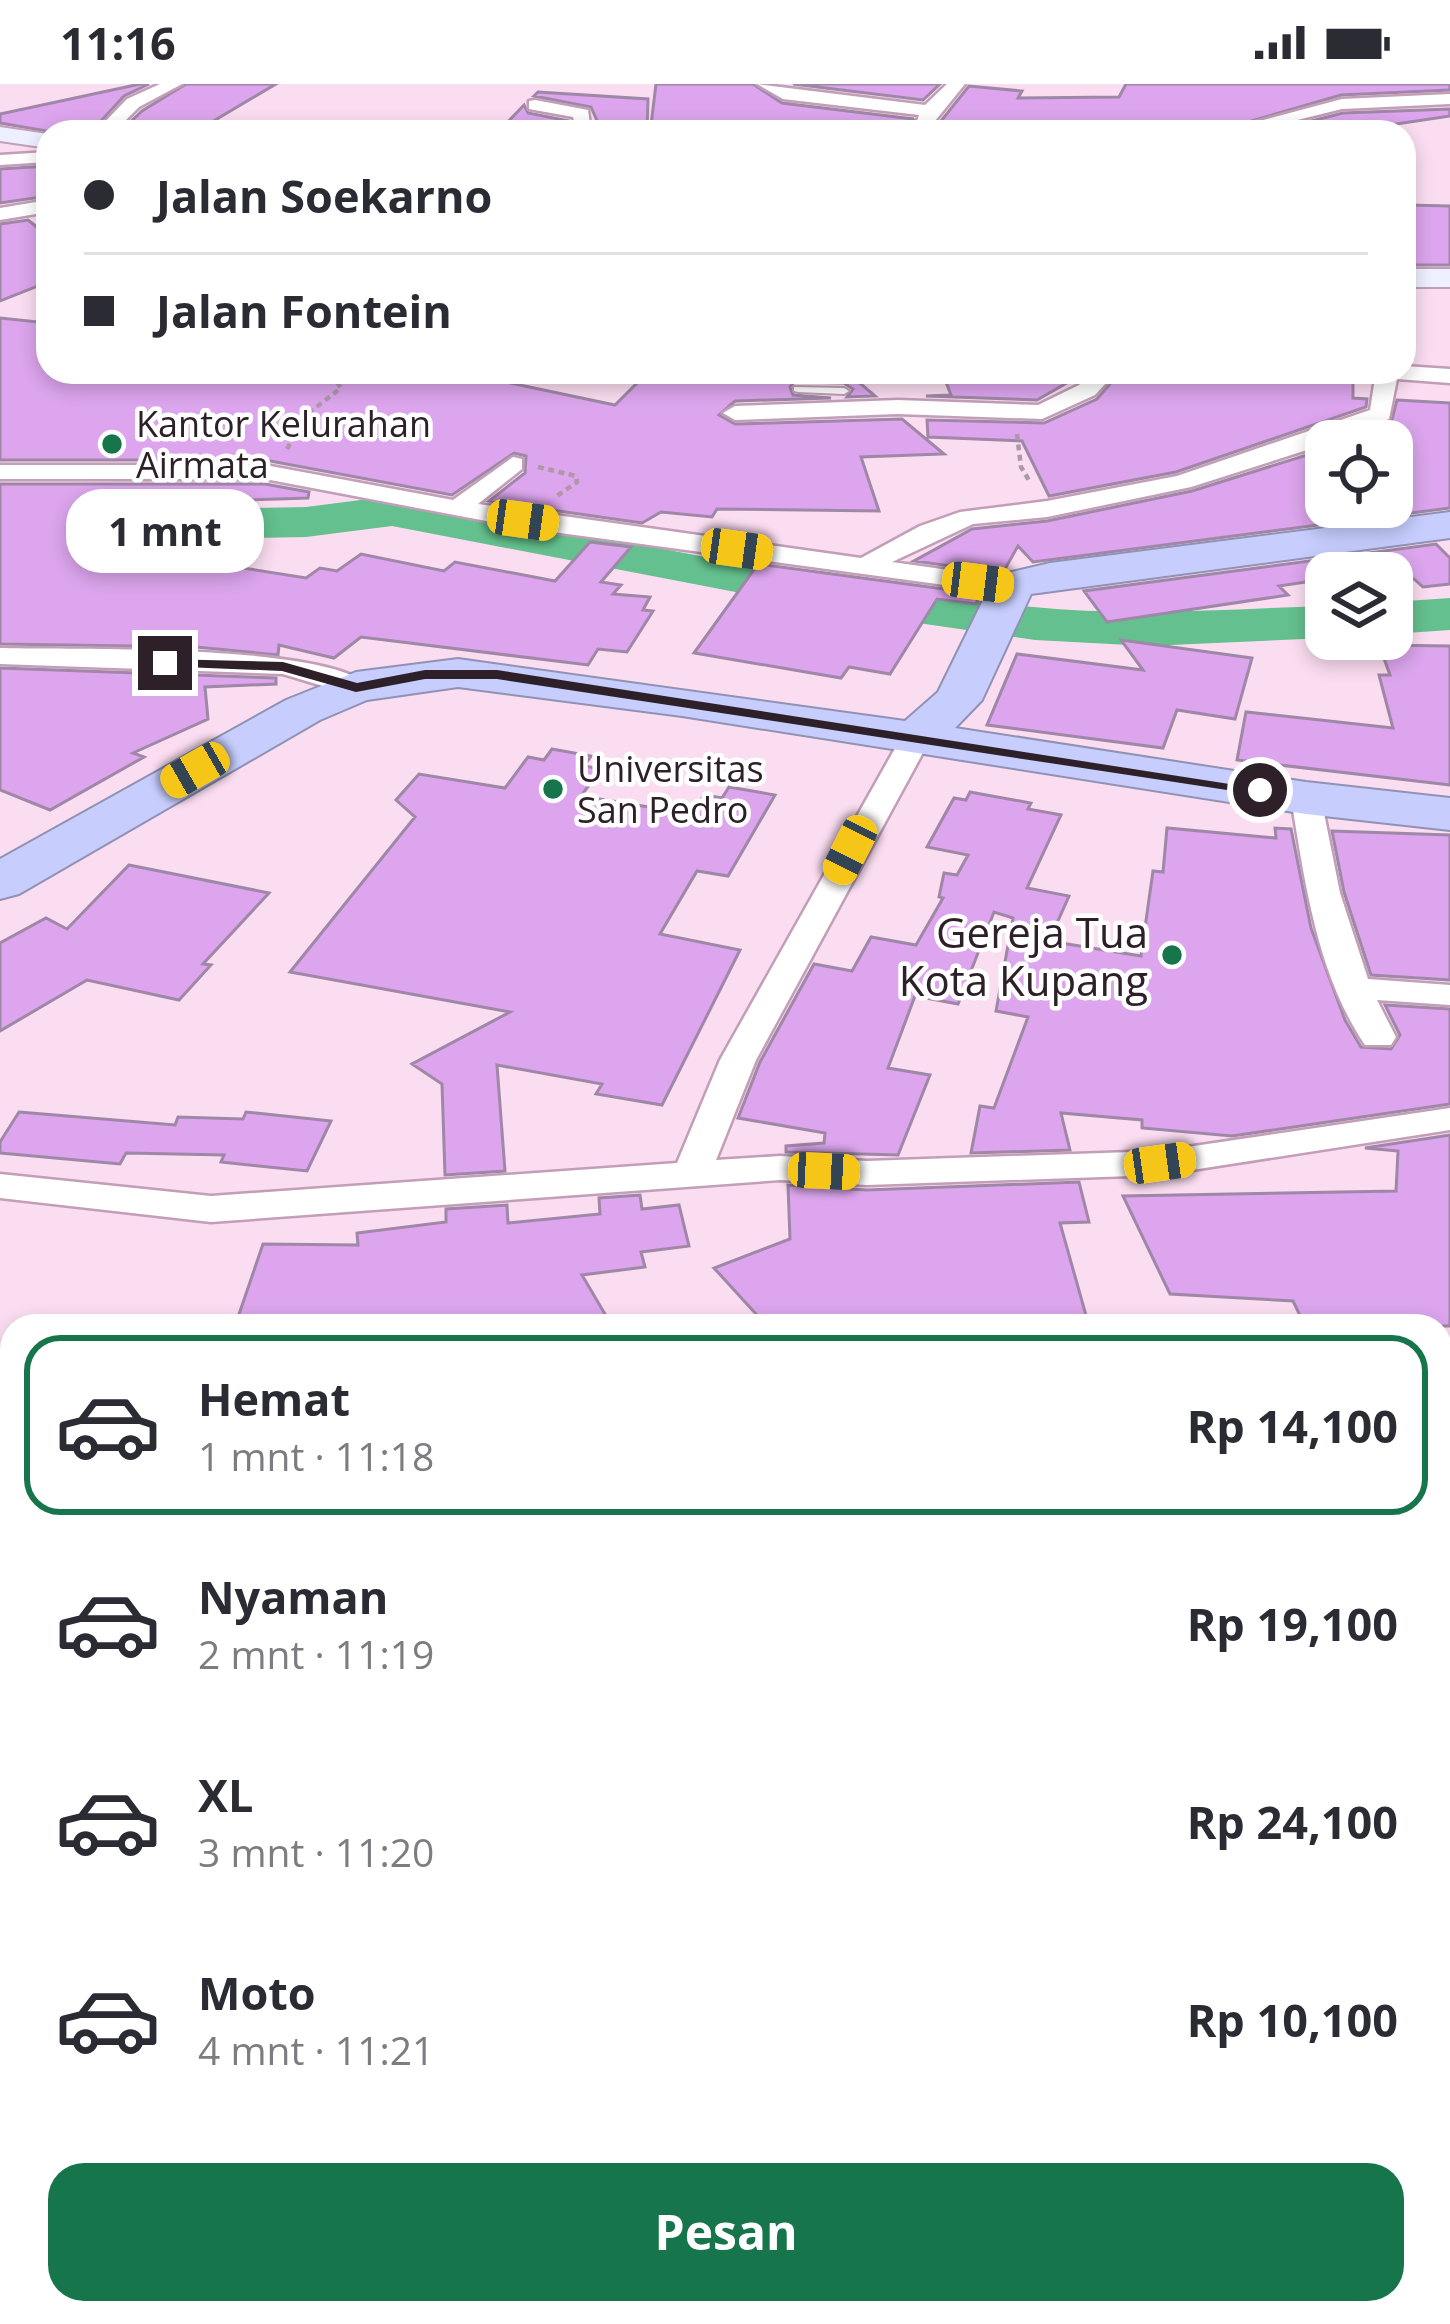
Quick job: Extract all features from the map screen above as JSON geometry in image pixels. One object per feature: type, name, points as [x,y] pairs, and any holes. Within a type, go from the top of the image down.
[{"type":"highway","points":[[917,736],[958,700],[1002,610],[1050,576],[1450,525]]},
{"type":"highway","points":[[0,881],[273,726],[356,687],[425,674],[497,674],[1306,797],[1450,814]]},
{"type":"street","points":[[116,120],[133,103],[174,84]]},
{"type":"street","points":[[765,84],[796,96],[929,111]]},
{"type":"street","points":[[926,120],[929,111],[957,84]]},
{"type":"street","points":[[1277,120],[1342,104],[1450,99]]},
{"type":"street","points":[[535,105],[577,112],[581,120]]},
{"type":"street","points":[[0,134],[36,139]]},
{"type":"street","points":[[0,160],[36,158]]},
{"type":"street","points":[[0,214],[36,208]]},
{"type":"street","points":[[1416,278],[1450,278]]},
{"type":"street","points":[[1416,374],[1450,376]]},
{"type":"street","points":[[735,413],[1042,412],[1093,384]]},
{"type":"street","points":[[865,566],[948,524],[1182,482],[1367,422],[1381,414],[1385,384]]},
{"type":"street","points":[[839,388],[876,409]]},
{"type":"street","points":[[457,508],[513,464]]},
{"type":"street","points":[[0,472],[266,472],[523,520],[865,566],[1002,610]]},
{"type":"street","points":[[0,656],[283,666],[356,687]]},
{"type":"street","points":[[691,1176],[739,1060],[917,736]]},
{"type":"street","points":[[1306,797],[1324,904],[1352,988],[1378,1037]]},
{"type":"street","points":[[1352,988],[1450,995]]},
{"type":"street","points":[[0,1186],[211,1209],[780,1168],[867,1173],[1160,1163],[1450,1119]]},
{"type":"lane","points":[[798,389],[839,388]]},
{"type":"path","points":[[266,472],[292,442],[306,415],[341,388],[338,384]]},
{"type":"path","points":[[1042,412],[1020,426],[1017,445],[1021,467],[1047,509]]},
{"type":"path","points":[[513,464],[576,476],[577,482],[523,520]]},
{"type":"building","points":[[149,84],[124,96],[102,120],[36,120],[36,129],[0,123],[0,114]]},
{"type":"building","points":[[186,84],[276,84],[215,120],[133,120]]},
{"type":"building","points":[[656,84],[753,84],[782,103],[914,120],[652,120]]},
{"type":"building","points":[[793,84],[940,84],[923,100]]},
{"type":"building","points":[[1126,84],[1450,84],[1450,90],[1341,95],[1255,120],[942,120],[969,86],[1022,91],[1018,98],[1119,97]]},
{"type":"building","points":[[538,92],[648,99],[647,120],[597,120],[591,107],[534,96]]},
{"type":"building","points":[[524,105],[528,113],[564,120],[510,120]]},
{"type":"building","points":[[1450,109],[1450,116],[1416,121],[1315,120],[1343,113]]},
{"type":"building","points":[[36,167],[36,198],[0,203],[0,169]]},
{"type":"building","points":[[1416,205],[1450,206],[1450,265],[1416,265]]},
{"type":"building","points":[[28,220],[36,226],[36,287],[0,301],[0,224]]},
{"type":"building","points":[[0,318],[36,322],[36,384],[515,384],[615,405],[636,384],[792,384],[793,395],[831,398],[735,401],[719,415],[735,424],[902,419],[944,454],[861,457],[879,511],[717,509],[712,517],[661,512],[642,523],[489,501],[525,473],[526,456],[514,453],[452,495],[265,460],[0,460]]},
{"type":"building","points":[[846,384],[861,384],[875,396],[847,397],[853,389]]},
{"type":"building","points":[[947,384],[1065,384],[1037,400],[926,396],[951,395]]},
{"type":"building","points":[[1110,384],[1353,384],[1353,398],[1367,399],[1366,407],[1328,420],[1305,420],[1305,428],[1176,472],[1049,496],[1022,441],[928,437],[927,420],[1044,423],[1097,399]]},
{"type":"building","points":[[1397,400],[1450,403],[1450,508],[1413,513],[1413,420],[1392,420]]},
{"type":"building","points":[[1305,456],[1305,527],[1033,562],[1018,546],[1005,569],[994,572],[914,561],[972,529],[1047,521],[1192,491]]},
{"type":"building","points":[[0,484],[265,484],[309,492],[308,498],[247,500],[206,562],[306,578],[320,568],[337,571],[361,554],[444,571],[455,562],[555,581],[590,542],[631,547],[601,582],[621,585],[613,594],[650,597],[643,610],[653,611],[627,652],[598,649],[588,665],[361,637],[334,658],[279,645],[278,655],[196,647],[0,644]]},
{"type":"building","points":[[1436,544],[1450,558],[1450,584],[1423,587],[1413,579],[1413,552],[1376,552]]},
{"type":"building","points":[[1305,561],[1305,582],[1279,586],[1288,595],[1107,622],[1084,591]]},
{"type":"building","points":[[758,564],[981,594],[976,604],[937,599],[890,674],[849,667],[841,678],[694,653]]},
{"type":"building","points":[[1121,640],[1252,658],[1235,719],[1177,710],[1163,748],[987,725],[1017,654],[1143,670]]},
{"type":"building","points":[[1413,645],[1450,646],[1450,785],[1237,760],[1246,712],[1393,728],[1379,675],[1390,675],[1384,660],[1413,660]]},
{"type":"building","points":[[0,668],[276,678],[276,684],[205,687],[208,719],[133,753],[144,757],[50,810],[0,790]]},
{"type":"building","points":[[552,749],[591,756],[584,766],[601,769],[581,796],[692,814],[704,795],[722,798],[729,787],[775,795],[728,876],[697,871],[660,934],[740,950],[662,1105],[596,1094],[602,1084],[497,1065],[505,1171],[445,1175],[442,1084],[412,1064],[510,1012],[290,972],[415,817],[396,800],[419,774],[505,788],[528,757],[544,760]]},
{"type":"building","points":[[970,792],[1031,803],[1028,809],[1061,815],[1027,888],[1069,896],[1049,941],[1141,956],[1153,871],[1163,872],[1167,828],[1276,838],[1275,828],[1291,829],[1311,928],[1345,1020],[1361,1047],[1391,1049],[1400,1035],[1385,1005],[1450,1009],[1450,1104],[1232,1136],[1142,1128],[1142,1120],[1061,1113],[1070,1150],[971,1153],[980,1106],[994,1108],[1028,1017],[996,1011],[1013,918],[994,912],[958,1004],[915,996],[888,1068],[930,1075],[898,1155],[786,1152],[786,1146],[824,1143],[825,1133],[738,1118],[760,1062],[814,964],[852,971],[871,937],[916,945],[943,898],[939,897],[944,873],[957,875],[968,855],[927,847],[954,798],[966,800]]},
{"type":"building","points":[[1332,831],[1450,835],[1450,980],[1371,975],[1344,892]]},
{"type":"building","points":[[129,865],[269,893],[203,964],[211,965],[179,1000],[87,980],[0,1031],[0,943],[46,918],[67,929]]},
{"type":"building","points":[[19,1112],[175,1125],[178,1117],[243,1119],[246,1112],[331,1121],[307,1171],[221,1162],[224,1155],[126,1153],[120,1164],[0,1153],[0,1142]]},
{"type":"building","points":[[1450,1135],[1450,1314],[1299,1314],[1293,1301],[1170,1294],[1123,1196],[1396,1191],[1398,1151],[1365,1148]]},
{"type":"building","points":[[1079,1182],[1089,1222],[1060,1223],[1086,1314],[756,1314],[714,1268],[790,1239],[788,1185],[867,1190]]},
{"type":"building","points":[[640,1195],[642,1209],[679,1205],[689,1246],[641,1252],[645,1267],[582,1275],[605,1314],[239,1314],[263,1244],[358,1245],[357,1233],[446,1222],[446,1209],[507,1205],[508,1223],[600,1214],[599,1198]]},
{"type":"waterway","points":[[0,528],[306,522],[392,511],[829,594],[1035,624],[1148,629],[1305,623]]},
{"type":"waterway","points":[[1413,617],[1450,614]]},
{"type":"place","name":"Kantor Kelurahan Airmata","points":[[112,444]]},
{"type":"place","name":"Universitas San Pedro","points":[[553,789]]},
{"type":"place","name":"Gereja Tua Kota Kupang","points":[[1172,955]]},
{"type":"route","points":[[165,663],[283,666],[356,687],[425,674],[497,674],[1260,790]]}]
